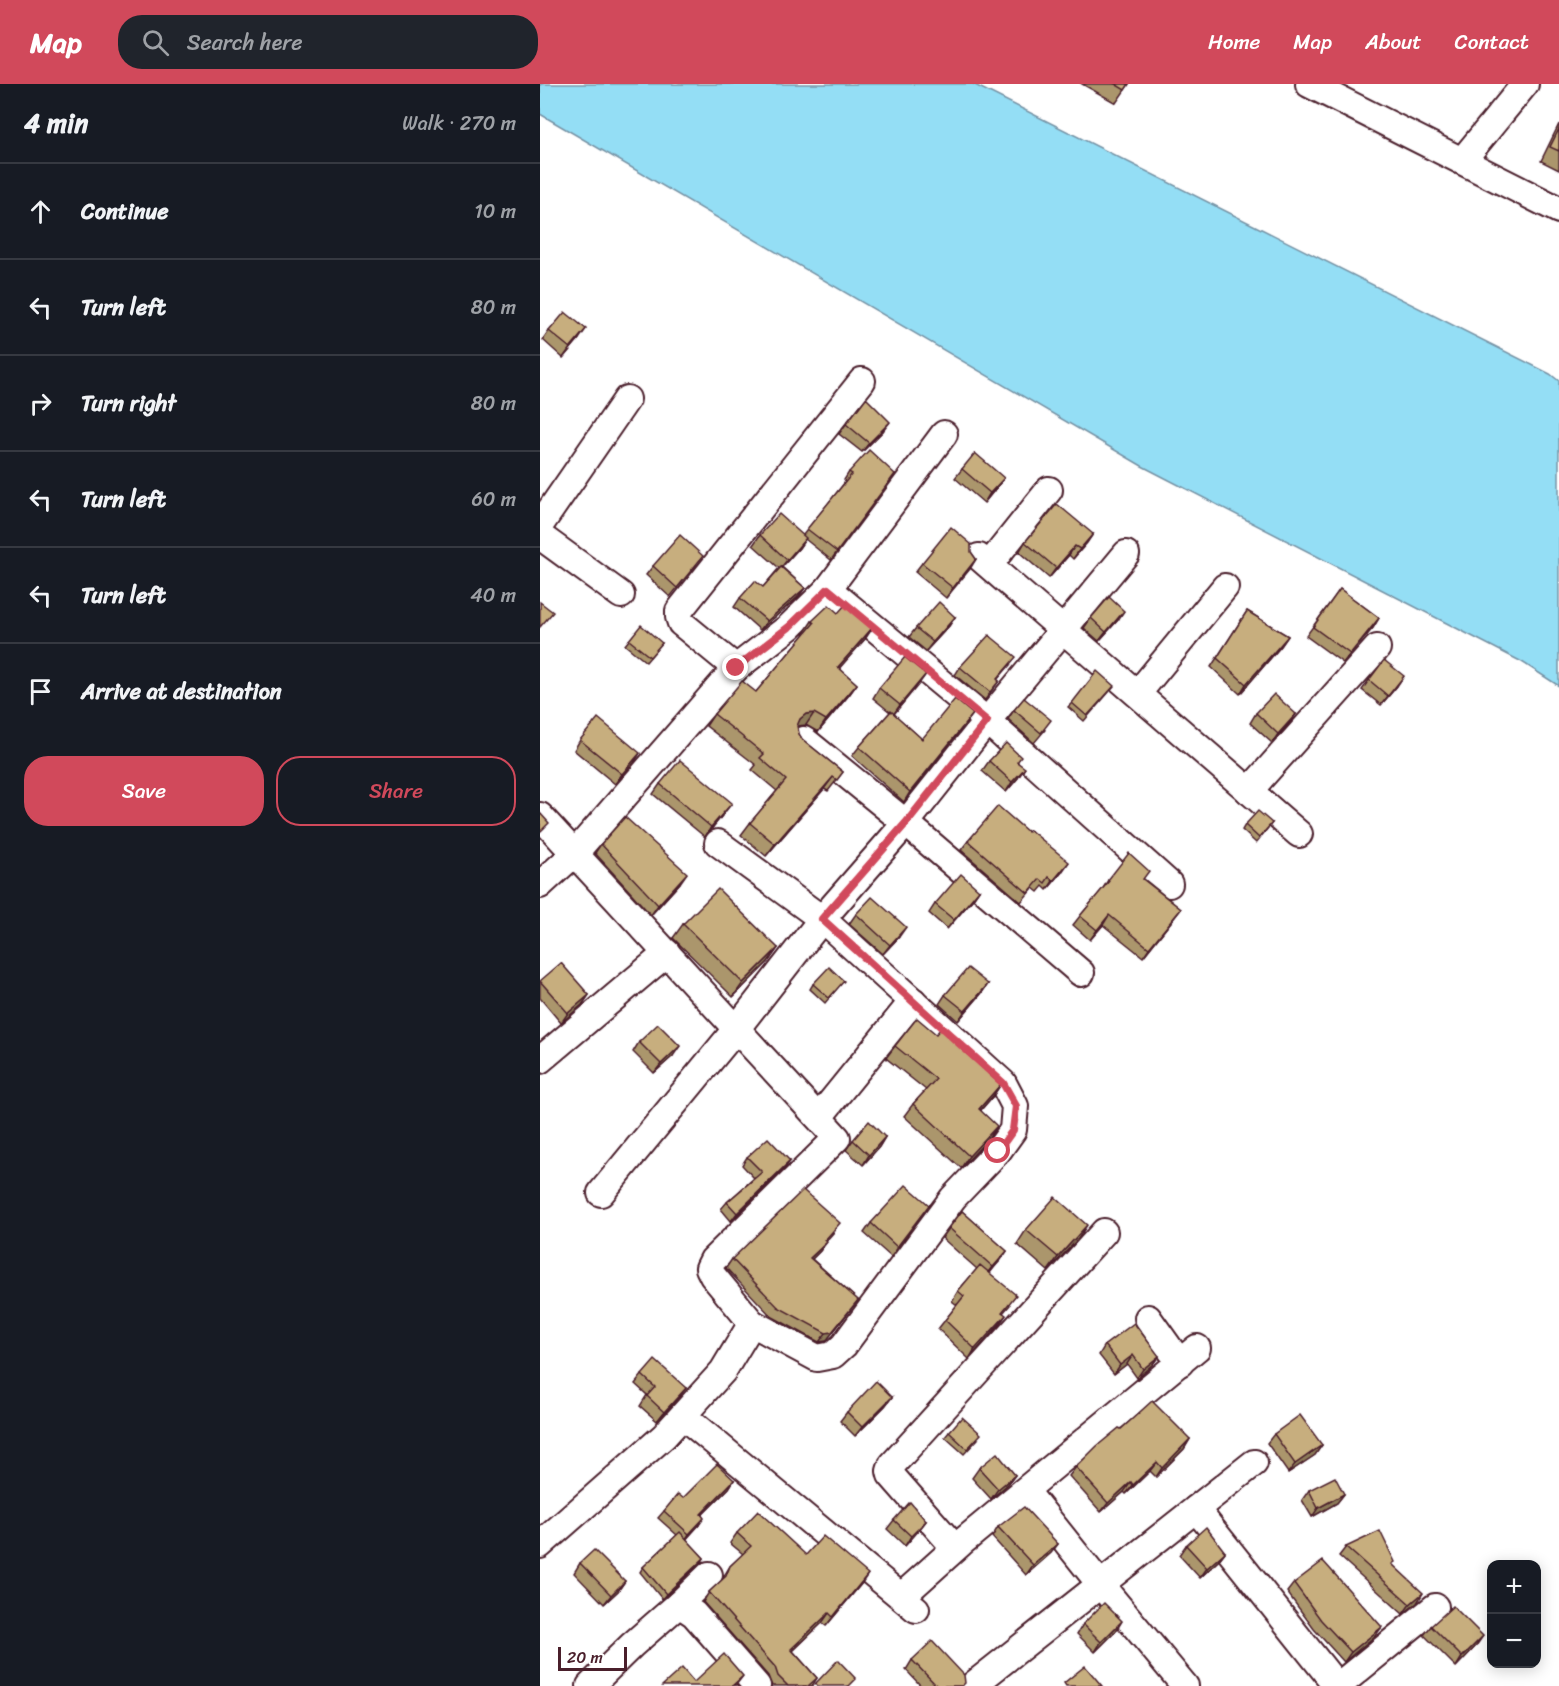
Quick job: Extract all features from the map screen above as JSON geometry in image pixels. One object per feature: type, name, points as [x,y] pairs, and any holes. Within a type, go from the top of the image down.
[{"type":"street","points":[[1309,84],[1559,210]]},
{"type":"street","points":[[1462,161],[1525,84]]},
{"type":"street","points":[[736,668],[681,623],[678,618],[679,610],[862,381]]},
{"type":"street","points":[[540,525],[627,399]]},
{"type":"street","points":[[540,885],[574,854],[736,668],[789,627],[828,589],[944,434]]},
{"type":"street","points":[[1049,490],[984,561],[1299,834]]},
{"type":"street","points":[[540,536],[621,595]]},
{"type":"street","points":[[601,1193],[737,1028],[822,919],[906,823],[987,721],[1126,554]]},
{"type":"street","points":[[1138,693],[1225,587]]},
{"type":"street","points":[[828,589],[987,721],[1168,884]]},
{"type":"street","points":[[1249,791],[1377,648]]},
{"type":"street","points":[[804,740],[906,823],[1081,973]]},
{"type":"street","points":[[540,816],[837,1138],[713,1260],[709,1268],[752,1323],[817,1358],[833,1355],[844,1345],[953,1198],[998,1151],[1013,1130],[1016,1106],[1003,1083],[822,919],[718,843]]},
{"type":"street","points":[[540,1060],[667,953]]},
{"type":"street","points":[[819,1117],[913,1001]]},
{"type":"street","points":[[955,1548],[891,1475],[892,1464],[1104,1233]]},
{"type":"street","points":[[682,1416],[909,1603],[955,1548],[1189,1355],[1148,1318]]},
{"type":"street","points":[[540,1545],[664,1436],[723,1371],[752,1323]]},
{"type":"street","points":[[972,1686],[999,1678],[1100,1584],[1254,1463]]},
{"type":"street","points":[[1033,1500],[1185,1686]]},
{"type":"street","points":[[1196,1509],[1337,1686],[1435,1607]]},
{"type":"street","points":[[590,1686],[709,1575]]},
{"type":"street","points":[[679,1604],[694,1614],[757,1686]]},
{"type":"water","points":[[540,84],[973,84],[1550,374],[1559,381],[1559,686],[1522,662],[1142,466],[540,114]]},
{"type":"building","points":[[1115,84],[1129,84],[1125,90]]},
{"type":"building","points":[[1559,129],[1559,151],[1550,147]]},
{"type":"building","points":[[565,312],[586,329],[570,348],[549,331]]},
{"type":"building","points":[[866,398],[890,422],[869,443],[846,424]]},
{"type":"building","points":[[869,450],[895,474],[837,552],[807,529],[852,474],[849,472]]},
{"type":"building","points":[[975,453],[1004,478],[990,493],[962,469]]},
{"type":"building","points":[[1057,504],[1093,534],[1080,549],[1075,546],[1056,568],[1025,542]]},
{"type":"building","points":[[779,514],[806,538],[787,560],[760,535]]},
{"type":"building","points":[[951,527],[971,544],[971,552],[976,559],[953,588],[922,563]]},
{"type":"building","points":[[680,535],[703,556],[677,588],[653,566]]},
{"type":"building","points":[[781,567],[805,588],[767,621],[740,598],[755,581],[763,587]]},
{"type":"building","points":[[1340,589],[1379,618],[1350,654],[1313,627]]},
{"type":"building","points":[[1109,597],[1124,611],[1106,632],[1091,618]]},
{"type":"building","points":[[540,602],[553,612],[540,627]]},
{"type":"building","points":[[939,602],[955,617],[933,642],[916,628]]},
{"type":"building","points":[[846,604],[873,627],[838,667],[857,684],[826,720],[814,713],[806,714],[797,726],[802,739],[843,772],[837,780],[833,777],[775,844],[750,823],[786,780],[760,758],[764,754],[714,714],[742,681],[756,692],[814,623],[812,621],[829,605],[838,613]]},
{"type":"building","points":[[1247,611],[1288,636],[1246,684],[1217,658]]},
{"type":"building","points":[[641,625],[662,643],[650,657],[629,640]]},
{"type":"building","points":[[989,635],[1016,657],[997,679],[999,681],[990,692],[960,667]]},
{"type":"building","points":[[905,657],[926,674],[900,705],[879,688]]},
{"type":"building","points":[[1384,660],[1404,676],[1388,696],[1369,680]]},
{"type":"building","points":[[1097,671],[1114,686],[1087,716],[1072,703]]},
{"type":"building","points":[[1274,694],[1296,714],[1278,734],[1256,713]]},
{"type":"building","points":[[1024,698],[1051,720],[1041,733],[1014,710]]},
{"type":"building","points":[[955,699],[973,714],[910,792],[859,747],[891,711],[922,739]]},
{"type":"building","points":[[598,718],[640,753],[622,774],[580,740]]},
{"type":"building","points":[[1006,743],[1021,757],[1017,762],[1025,768],[1012,782],[989,761]]},
{"type":"building","points":[[680,760],[732,803],[711,827],[660,784]]},
{"type":"building","points":[[998,806],[1028,832],[1030,830],[1069,862],[1053,881],[1049,877],[1045,883],[1040,879],[1028,893],[968,841]]},
{"type":"building","points":[[1258,811],[1272,823],[1259,838],[1245,825]]},
{"type":"building","points":[[540,813],[549,823],[540,832]]},
{"type":"building","points":[[625,817],[687,873],[658,905],[601,844]]},
{"type":"building","points":[[1129,853],[1149,871],[1143,879],[1181,909],[1149,948],[1109,915],[1097,930],[1080,916]]},
{"type":"building","points":[[961,874],[979,890],[954,920],[935,904]]},
{"type":"building","points":[[718,889],[778,948],[743,983],[683,924]]},
{"type":"building","points":[[872,897],[906,927],[890,945],[856,914]]},
{"type":"building","points":[[561,963],[589,995],[568,1013],[540,981]]},
{"type":"building","points":[[829,967],[844,981],[829,998],[813,984]]},
{"type":"building","points":[[968,968],[988,984],[965,1011],[945,995]]},
{"type":"building","points":[[917,1018],[936,1034],[941,1028],[1001,1084],[979,1109],[997,1126],[969,1156],[913,1104],[936,1079],[895,1046]]},
{"type":"building","points":[[658,1024],[680,1046],[661,1064],[639,1042]]},
{"type":"building","points":[[869,1121],[885,1137],[869,1155],[853,1140]]},
{"type":"building","points":[[768,1138],[790,1161],[737,1213],[727,1202],[762,1172],[747,1157]]},
{"type":"building","points":[[906,1185],[929,1205],[897,1247],[871,1223]]},
{"type":"building","points":[[803,1190],[840,1223],[825,1240],[827,1242],[810,1258],[858,1300],[832,1332],[826,1333],[778,1307],[732,1259]]},
{"type":"building","points":[[1055,1197],[1087,1225],[1058,1257],[1026,1230]]},
{"type":"building","points":[[962,1211],[1007,1251],[993,1267],[949,1228]]},
{"type":"building","points":[[980,1265],[1016,1295],[1002,1312],[1006,1315],[975,1349],[945,1320],[964,1296],[958,1291]]},
{"type":"building","points":[[1134,1323],[1159,1356],[1143,1369],[1133,1355],[1120,1365],[1105,1345]]},
{"type":"building","points":[[655,1360],[686,1388],[664,1412],[647,1396],[655,1387],[642,1375]]},
{"type":"building","points":[[876,1381],[892,1397],[862,1427],[847,1412]]},
{"type":"building","points":[[1152,1401],[1190,1439],[1162,1468],[1157,1462],[1133,1485],[1131,1482],[1108,1503],[1076,1467],[1097,1446],[1119,1428],[1121,1429]]},
{"type":"building","points":[[1300,1415],[1322,1445],[1295,1464],[1274,1434]]},
{"type":"building","points":[[962,1417],[981,1434],[967,1449],[949,1432]]},
{"type":"building","points":[[997,1453],[1015,1475],[998,1489],[979,1468]]},
{"type":"building","points":[[717,1464],[734,1480],[701,1514],[704,1518],[689,1534],[664,1511],[678,1494],[683,1498]]},
{"type":"building","points":[[1335,1477],[1344,1494],[1318,1508],[1309,1490]]},
{"type":"building","points":[[910,1502],[926,1521],[911,1536],[894,1520]]},
{"type":"building","points":[[1024,1507],[1058,1544],[1033,1565],[998,1527]]},
{"type":"building","points":[[758,1511],[806,1555],[823,1536],[868,1574],[833,1617],[829,1613],[791,1649],[817,1678],[808,1686],[788,1686],[778,1676],[775,1667],[709,1592],[726,1576],[730,1566],[751,1546],[737,1533]]},
{"type":"building","points":[[1206,1527],[1225,1552],[1207,1568],[1186,1545]]},
{"type":"building","points":[[1380,1531],[1395,1562],[1392,1564],[1423,1593],[1410,1604],[1346,1547]]},
{"type":"building","points":[[680,1532],[704,1558],[666,1594],[643,1567]]},
{"type":"building","points":[[594,1550],[625,1581],[611,1595],[580,1563]]},
{"type":"building","points":[[1323,1561],[1382,1627],[1351,1652],[1321,1620],[1294,1583]]},
{"type":"building","points":[[1104,1603],[1122,1621],[1101,1642],[1083,1624]]},
{"type":"building","points":[[1453,1606],[1483,1636],[1462,1657],[1431,1626]]},
{"type":"building","points":[[932,1641],[964,1675],[965,1683],[962,1686],[937,1686],[912,1660]]},
{"type":"building","points":[[724,1654],[743,1676],[732,1686],[662,1686],[682,1668],[694,1682]]},
{"type":"building","points":[[838,1660],[856,1679],[849,1686],[817,1686],[815,1684]]},
{"type":"building","points":[[1085,1666],[1102,1686],[1066,1686],[1064,1683]]},
{"type":"route","points":[[736,668],[789,627],[828,589],[987,721],[906,823],[822,919],[1003,1083],[1016,1106],[1013,1130],[998,1151]]}]
